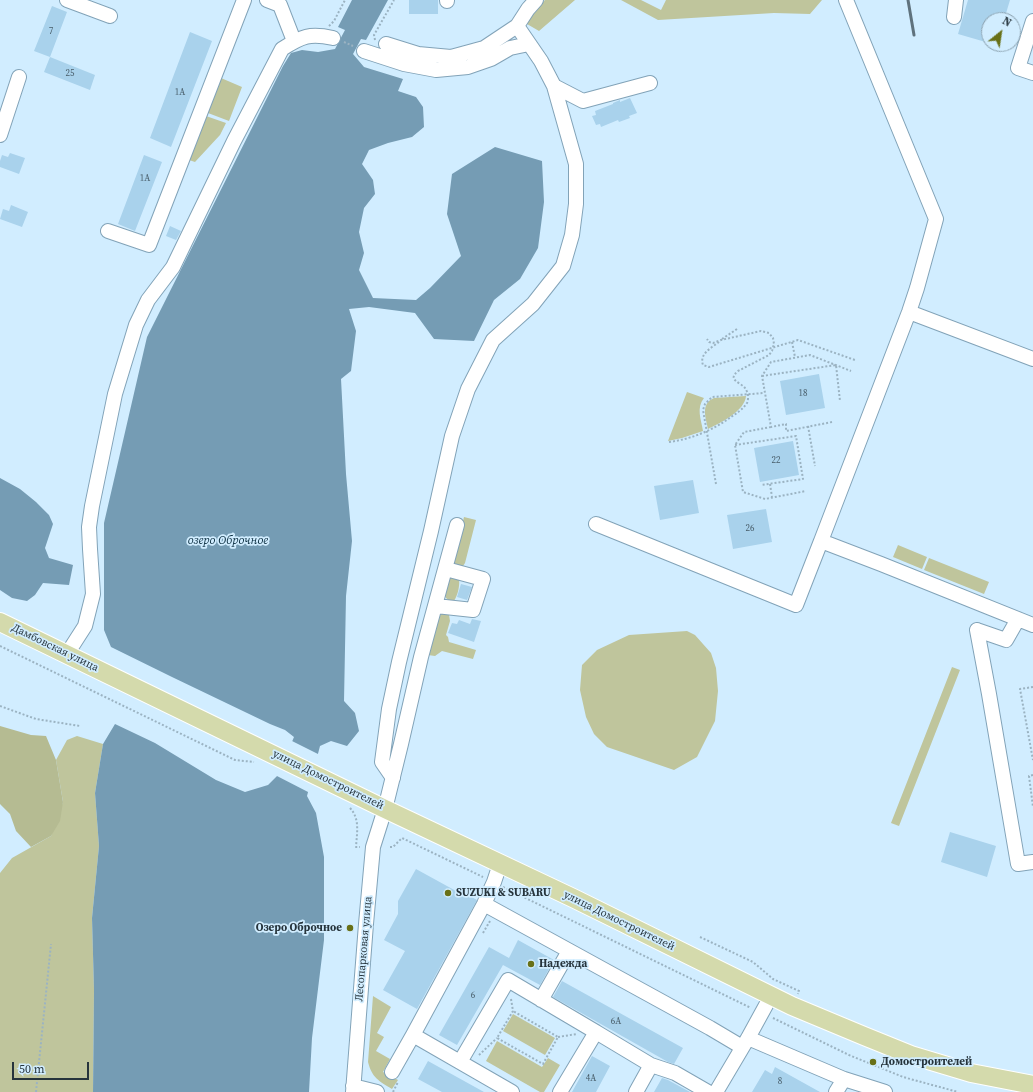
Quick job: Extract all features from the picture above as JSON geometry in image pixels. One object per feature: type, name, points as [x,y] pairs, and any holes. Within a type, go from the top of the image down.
[{"type":"main road","name":"Дамбовская улица","points":[[0,622],[109,674]]},
{"type":"main road","name":"улица Домостроителей","points":[[109,674],[260,755],[338,785],[771,996],[911,1055],[971,1073],[1033,1085]]},
{"type":"street","points":[[67,0],[110,16]]},
{"type":"street","points":[[108,231],[149,246],[244,0]]},
{"type":"street","points":[[268,0],[280,4],[294,41]]},
{"type":"street","points":[[370,46],[418,54],[451,57],[484,48],[516,26],[536,0]]},
{"type":"street","points":[[596,524],[796,605],[909,312],[936,219],[846,0]]},
{"type":"street","points":[[954,17],[956,0]]},
{"type":"street","points":[[1033,21],[1018,68],[1033,73]]},
{"type":"street","points":[[393,778],[382,762],[388,709],[398,662],[431,531],[452,436],[468,390],[493,340],[533,304],[563,266],[572,236],[576,204],[576,164],[554,86],[541,62],[516,26]]},
{"type":"street","points":[[67,654],[85,626],[93,594],[89,527],[92,506],[116,394],[136,325],[148,300],[173,267],[234,142],[282,49],[294,41],[310,35],[320,35],[338,40]]},
{"type":"street","points":[[370,46],[404,64],[436,70],[468,67],[491,59],[510,48],[529,44]]},
{"type":"street","points":[[0,135],[19,77]]},
{"type":"street","points":[[554,86],[583,101],[650,83]]},
{"type":"street","points":[[909,312],[1033,359]]},
{"type":"street","name":"Лесопарковая улица","points":[[353,1089],[373,847],[393,778],[421,657],[458,525]]},
{"type":"street","points":[[821,541],[1033,625]]},
{"type":"street","points":[[436,606],[473,610],[483,579],[446,569]]},
{"type":"street","points":[[1018,619],[1006,640],[977,630],[1018,864],[1033,862]]},
{"type":"street","points":[[392,1072],[414,1035],[484,904],[500,864]]},
{"type":"street","points":[[484,904],[710,1028],[745,1043],[844,1079],[885,1092]]},
{"type":"street","points":[[541,1000],[569,951]]},
{"type":"street","points":[[465,1065],[508,980],[651,1065],[675,1073],[708,1092]]},
{"type":"street","points":[[716,1092],[771,996]]},
{"type":"street","points":[[560,1092],[596,1032]]},
{"type":"street","points":[[414,1035],[512,1092]]},
{"type":"street","points":[[636,1092],[651,1065]]},
{"type":"street","points":[[836,1092],[844,1079]]},
{"type":"street","points":[[353,1089],[377,1092]]},
{"type":"path","points":[[320,35],[334,21],[345,0]]},
{"type":"path","points":[[338,40],[370,46],[394,0]]},
{"type":"path","points":[[737,329],[703,355],[703,365],[709,367],[798,340],[856,360]]},
{"type":"path","points":[[669,442],[694,437],[717,427],[736,414],[748,400],[745,388],[736,382],[734,374],[769,355],[774,344],[773,338],[769,333],[761,331],[713,343],[709,342],[707,338]]},
{"type":"path","points":[[792,342],[795,357]]},
{"type":"path","points":[[771,427],[762,376],[771,362],[810,355],[851,371]]},
{"type":"path","points":[[762,376],[836,365]]},
{"type":"path","points":[[836,365],[840,401]]},
{"type":"path","points":[[716,484],[703,410],[705,404],[712,397],[764,393]]},
{"type":"path","points":[[806,491],[765,499],[743,492],[735,445],[744,432],[786,424],[786,430],[832,422]]},
{"type":"path","points":[[808,426],[815,466]]},
{"type":"path","points":[[735,445],[796,436],[803,479],[761,485]]},
{"type":"path","points":[[770,484],[772,497]]},
{"type":"path","points":[[0,646],[235,760],[260,755]]},
{"type":"path","points":[[1033,687],[1020,689],[1033,760]]},
{"type":"path","points":[[0,706],[36,719],[80,726]]},
{"type":"path","points":[[1033,775],[1029,776],[1033,807]]},
{"type":"path","points":[[344,806],[350,808],[355,815],[357,825],[356,847],[360,847]]},
{"type":"path","points":[[390,847],[393,847],[402,838],[755,1009]]},
{"type":"path","points":[[700,937],[752,962],[773,980],[799,991]]},
{"type":"path","points":[[36,1092],[51,944]]},
{"type":"path","points":[[465,1065],[475,1059],[497,1038],[513,1011],[558,1037],[543,1064],[497,1038]]},
{"type":"path","points":[[768,1016],[849,1055],[903,1077],[958,1092]]},
{"type":"green space","points":[[545,0],[575,0],[539,31],[527,24],[532,12]]},
{"type":"green space","points":[[621,0],[641,0],[661,10],[666,0],[822,0],[810,14],[774,13],[658,20]]},
{"type":"green space","points":[[221,78],[242,87],[229,121],[208,113]]},
{"type":"green space","points":[[206,116],[226,123],[220,135],[195,162],[189,160]]},
{"type":"green space","points":[[687,392],[704,398],[700,406],[700,418],[703,431],[668,441]]},
{"type":"green space","points":[[746,396],[745,401],[737,411],[725,420],[708,429],[705,408],[710,401],[714,398]]},
{"type":"green space","points":[[464,517],[476,520],[465,563],[460,567],[454,564],[453,561]]},
{"type":"green space","points":[[898,545],[927,557],[922,569],[893,557]]},
{"type":"green space","points":[[929,558],[989,582],[984,594],[924,570]]},
{"type":"green space","points":[[451,577],[459,578],[457,596],[454,601],[448,600],[444,595],[448,580]]},
{"type":"green space","points":[[445,613],[449,615],[450,621],[446,635],[449,642],[476,650],[473,659],[442,651],[435,656],[428,655],[439,618],[441,614]]},
{"type":"green space","points":[[687,631],[695,635],[711,653],[716,668],[718,691],[715,721],[697,757],[674,770],[607,747],[594,734],[586,717],[580,690],[582,665],[597,650],[629,635]]},
{"type":"green space","points":[[952,667],[960,670],[899,826],[891,823]]},
{"type":"green space","points":[[0,726],[31,735],[46,736],[56,760],[63,802],[60,821],[51,836],[31,847],[16,831],[10,814],[0,804]]},
{"type":"green space","points":[[77,736],[103,744],[95,793],[99,846],[92,918],[94,990],[93,1092],[0,1092],[0,873],[12,858],[51,836],[63,802],[56,760],[67,740]]},
{"type":"green space","points":[[373,996],[391,1007],[377,1033],[384,1037],[376,1051],[390,1059],[383,1072],[398,1080],[392,1089],[374,1075],[368,1062]]},
{"type":"green space","points":[[513,1014],[555,1038],[545,1055],[503,1031]]},
{"type":"green space","points":[[497,1041],[542,1067],[548,1058],[560,1065],[544,1092],[540,1092],[486,1061]]},
{"type":"water","name":"озеро Оброчное","points":[[352,0],[388,0],[366,40],[361,39],[353,54],[364,67],[403,79],[398,91],[416,97],[423,107],[424,127],[412,137],[388,143],[369,150],[362,164],[373,180],[375,194],[364,208],[359,232],[364,253],[359,270],[373,298],[416,300],[430,288],[461,256],[447,214],[452,174],[495,147],[542,161],[544,202],[538,248],[520,279],[494,300],[474,341],[434,339],[415,313],[369,307],[349,309],[356,331],[351,371],[341,379],[346,474],[352,541],[346,596],[344,701],[355,713],[359,731],[347,746],[331,741],[320,746],[307,796],[316,813],[324,857],[324,940],[312,1038],[309,1092],[93,1092],[94,990],[92,918],[99,846],[95,793],[103,744],[115,724],[155,743],[216,780],[245,792],[268,785],[278,775],[294,737],[285,730],[111,647],[104,630],[104,523],[147,337],[283,66],[291,53],[302,50],[318,52],[335,49],[345,30],[338,27]]},
{"type":"water","points":[[0,478],[20,489],[49,515],[53,524],[45,548],[49,558],[73,565],[69,585],[43,583],[35,595],[27,601],[12,598],[0,590]]},
{"type":"pier","points":[[290,740],[320,755],[310,793],[275,775],[277,774]]},
{"type":"building","points":[[409,0],[438,0],[438,14],[409,14]]},
{"type":"building","points":[[968,0],[1010,0],[1006,12],[981,12],[981,41],[958,34]]},
{"type":"building","points":[[52,6],[67,12],[50,57],[34,51]]},
{"type":"building","points":[[190,32],[212,41],[171,147],[150,138]]},
{"type":"building","points":[[50,57],[95,75],[90,90],[44,72]]},
{"type":"building","points":[[630,98],[637,113],[629,116],[630,118],[619,122],[618,120],[601,127],[600,124],[596,125],[592,116],[596,115],[595,111],[620,100],[620,102]]},
{"type":"building","points":[[10,153],[25,158],[19,174],[0,167],[2,155],[8,157]]},
{"type":"building","points":[[144,155],[162,162],[135,231],[118,224]]},
{"type":"building","points":[[11,205],[28,212],[22,227],[0,219],[3,209],[9,211]]},
{"type":"building","points":[[170,226],[181,231],[176,240],[166,236]]},
{"type":"building","points":[[819,374],[825,408],[786,415],[780,381]]},
{"type":"building","points":[[793,441],[799,475],[760,482],[754,448]]},
{"type":"building","points":[[693,480],[699,513],[660,520],[654,486]]},
{"type":"building","points":[[766,509],[772,542],[733,549],[727,515]]},
{"type":"building","points":[[461,584],[472,587],[467,600],[457,597]]},
{"type":"building","points":[[472,619],[481,621],[474,642],[448,633],[452,623],[457,624],[459,620],[470,624]]},
{"type":"building","points":[[950,832],[996,846],[987,877],[941,862]]},
{"type":"building","points":[[416,869],[467,897],[468,895],[477,900],[417,1009],[383,990],[405,951],[384,940],[398,914],[398,901]]},
{"type":"building","points":[[518,940],[554,960],[540,985],[503,965],[457,1045],[439,1035],[489,947],[509,958]]},
{"type":"building","points":[[562,981],[683,1048],[674,1064],[553,997]]},
{"type":"building","points":[[592,1056],[610,1066],[596,1092],[572,1092]]},
{"type":"building","points":[[428,1061],[484,1092],[442,1092],[418,1079]]},
{"type":"building","points":[[775,1067],[820,1092],[752,1092],[765,1070],[772,1074]]},
{"type":"building","points":[[662,1078],[668,1080],[690,1092],[654,1092]]},
{"type":"railway","points":[[908,0],[914,35]]},
{"type":"place","name":"SUZUKI & SUBARU","points":[[448,893]]},
{"type":"place","name":"Озеро Оброчное","points":[[350,928]]},
{"type":"place","name":"Надежда","points":[[531,964]]},
{"type":"place","name":"Домостроителей","points":[[873,1062]]}]
